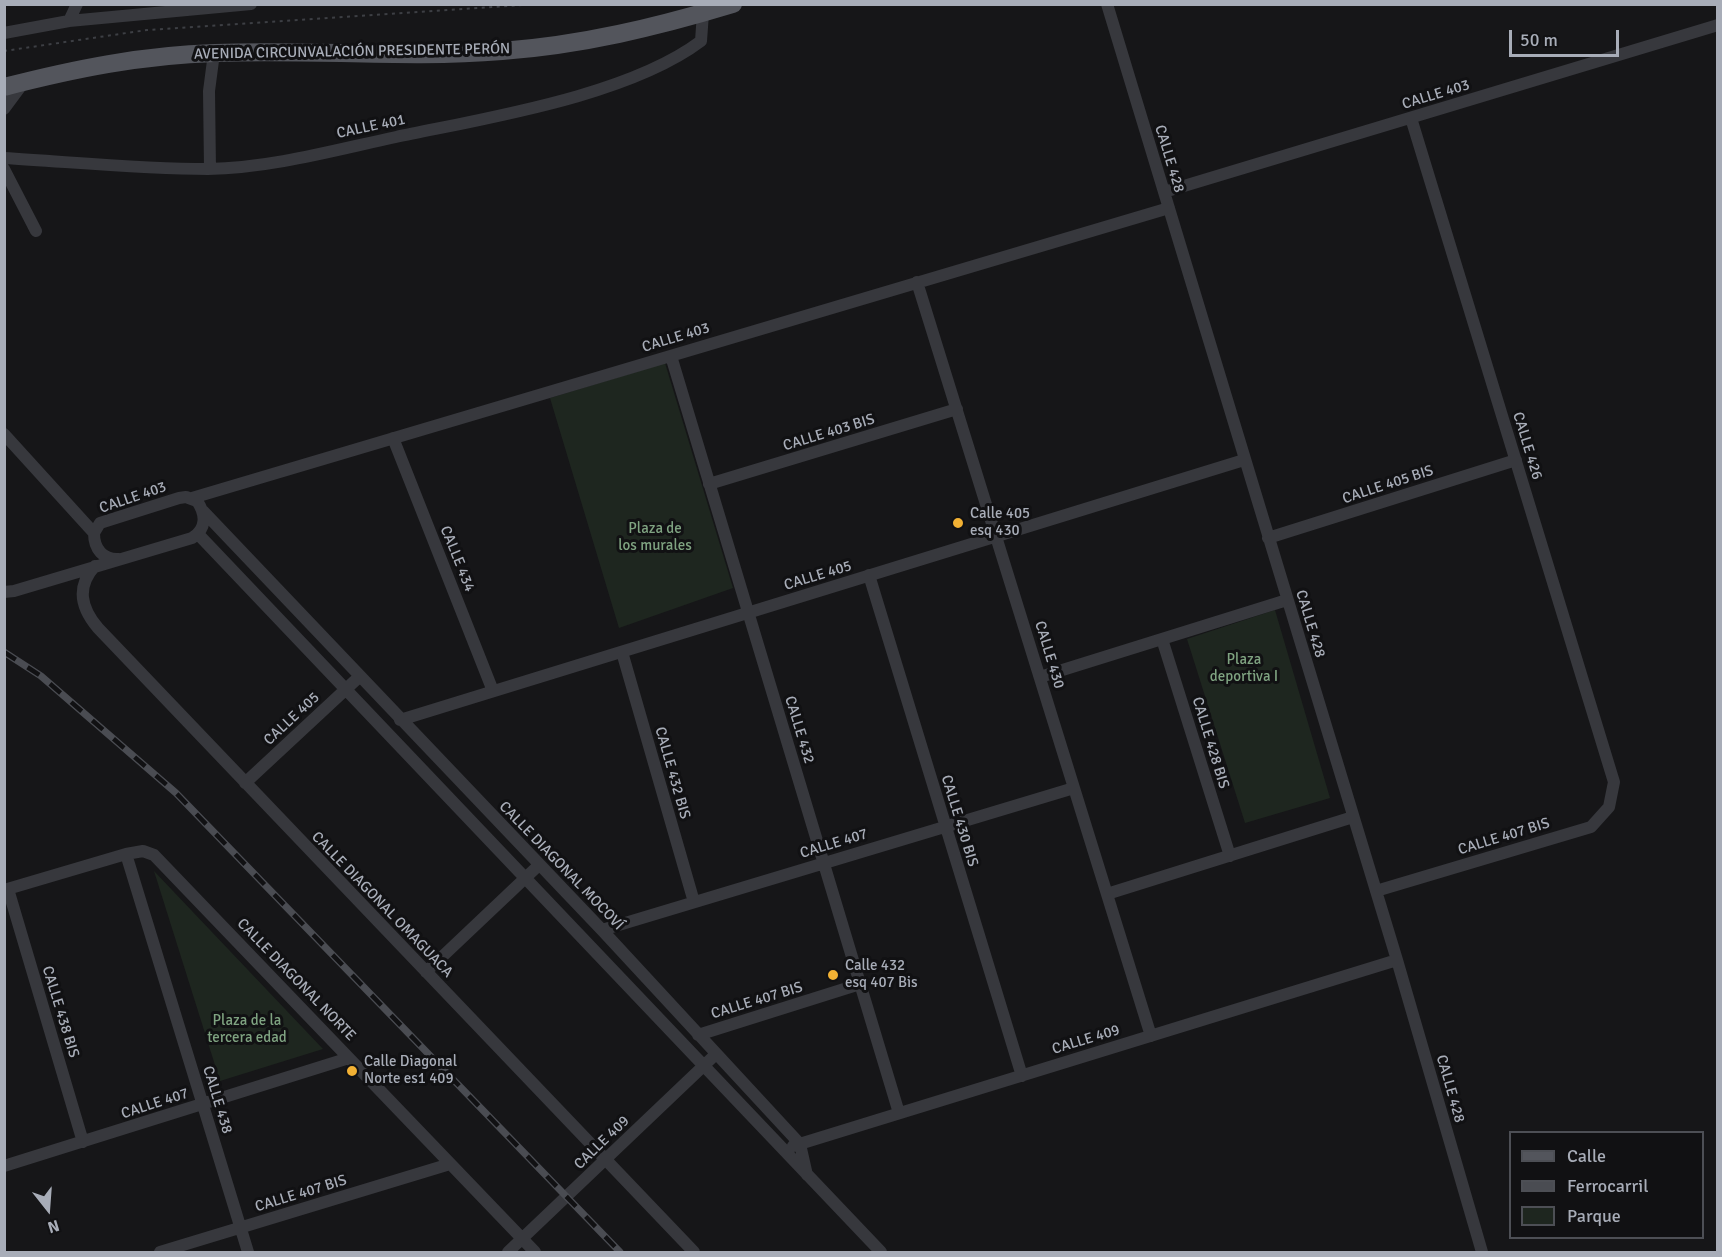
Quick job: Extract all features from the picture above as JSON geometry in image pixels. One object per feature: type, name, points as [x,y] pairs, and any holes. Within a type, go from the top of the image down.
[{"type":"main road","name":"AVENIDA CIRCUNVALACIÓN PRESIDENTE PERÓN","points":[[4,87],[107,64],[160,56],[214,52],[509,51],[597,40],[733,4]]},
{"type":"street","points":[[69,21],[77,4]]},
{"type":"street","points":[[4,33],[69,21],[251,4]]},
{"type":"street","name":"CALLE 428","points":[[1107,4],[1397,960],[1482,1252]]},
{"type":"street","name":"CALLE 401","points":[[4,158],[210,169],[300,158],[495,116],[612,84],[684,54],[701,41],[703,13]]},
{"type":"street","name":"CALLE 403","points":[[1164,192],[1718,25]]},
{"type":"street","points":[[210,169],[209,91],[214,52]]},
{"type":"street","points":[[4,109],[24,82]]},
{"type":"street","name":"CALLE 426","points":[[1411,118],[1614,783]]},
{"type":"street","points":[[4,168],[36,231]]},
{"type":"street","name":"CALLE 403","points":[[119,559],[103,556],[96,546],[94,533],[99,523],[105,520],[179,498],[192,498],[1169,208]]},
{"type":"street","name":"CALLE 430","points":[[917,282],[1151,1036]]},
{"type":"street","name":"CALLE 432","points":[[670,356],[899,1113]]},
{"type":"street","name":"CALLE 403 BIS","points":[[710,484],[957,410]]},
{"type":"street","points":[[4,434],[94,533]]},
{"type":"street","name":"CALLE 434","points":[[393,438],[493,692]]},
{"type":"street","name":"CALLE 405","points":[[400,720],[1244,460]]},
{"type":"street","name":"CALLE 405 BIS","points":[[1268,538],[1516,460]]},
{"type":"street","points":[[4,592],[49,581],[198,534],[204,523],[203,511],[197,501],[192,498]]},
{"type":"street","name":"CALLE DIAGONAL MOCOVÍ","points":[[203,511],[602,930],[800,1144],[807,1174]]},
{"type":"street","points":[[198,534],[881,1252]]},
{"type":"street","name":"CALLE DIAGONAL OMAGUACA","points":[[95,567],[88,574],[82,592],[85,609],[90,618],[694,1252]]},
{"type":"street","name":"CALLE 430 BIS","points":[[869,576],[1022,1076]]},
{"type":"street","points":[[1040,676],[1287,600]]},
{"type":"street","name":"CALLE 428 BIS","points":[[1162,639],[1230,856]]},
{"type":"street","name":"CALLE 432 BIS","points":[[622,652],[694,902]]},
{"type":"street","name":"CALLE 405","points":[[245,783],[359,677]]},
{"type":"street","name":"CALLE 407 BIS","points":[[1376,891],[1591,827],[1609,807],[1614,783]]},
{"type":"street","name":"CALLE 407","points":[[602,930],[1074,788]]},
{"type":"street","points":[[1107,894],[1353,817]]},
{"type":"street","name":"CALLE DIAGONAL NORTE","points":[[126,854],[142,851],[159,858],[535,1252]]},
{"type":"street","points":[[6,890],[126,854]]},
{"type":"street","name":"CALLE 438","points":[[126,854],[248,1252]]},
{"type":"street","points":[[426,972],[539,865]]},
{"type":"street","name":"CALLE 438 BIS","points":[[6,890],[83,1142]]},
{"type":"street","name":"CALLE 409","points":[[783,1149],[1397,960]]},
{"type":"street","name":"CALLE 407 BIS","points":[[698,1035],[860,984]]},
{"type":"street","name":"CALLE 409","points":[[508,1252],[716,1054]]},
{"type":"street","name":"CALLE 407","points":[[4,1166],[349,1058]]},
{"type":"street","name":"CALLE 407 BIS","points":[[160,1252],[450,1164]]},
{"type":"path","points":[[4,51],[147,30],[538,4]]},
{"type":"green space","name":"Plaza de los murales","points":[[665,363],[733,588],[619,628],[550,398]]},
{"type":"green space","name":"Plaza deportiva I","points":[[1275,610],[1330,798],[1245,823],[1187,639]]},
{"type":"green space","name":"Plaza de la tercera edad","points":[[154,871],[323,1049],[220,1081]]},
{"type":"railway","points":[[4,652],[41,676],[176,793],[620,1252]]},
{"type":"place","name":"Calle 405 esq 430","points":[[958,523]]},
{"type":"place","name":"Calle 432 esq 407 Bis","points":[[833,975]]},
{"type":"place","name":"Calle Diagonal Norte es1 409","points":[[352,1071]]}]
